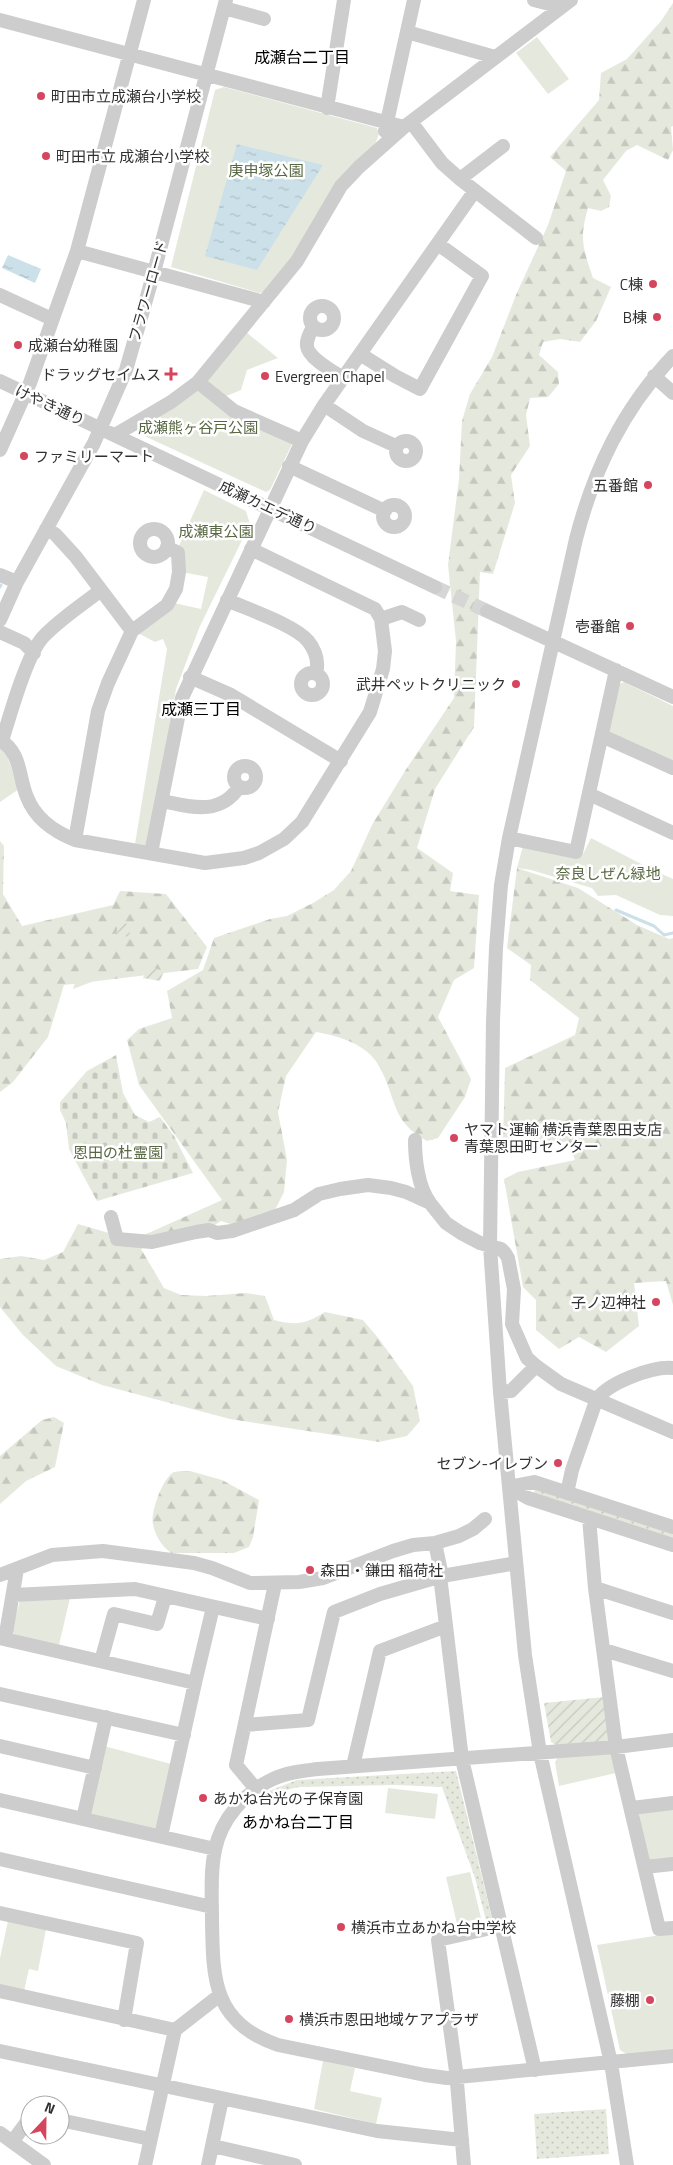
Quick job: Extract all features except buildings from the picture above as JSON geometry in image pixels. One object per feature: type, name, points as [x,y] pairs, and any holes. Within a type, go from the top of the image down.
[{"type":"street","points":[[0,450],[26,393],[77,251],[144,0]]},
{"type":"street","points":[[327,108],[344,0]]},
{"type":"street","points":[[381,149],[414,0]]},
{"type":"street","points":[[534,0],[566,4]]},
{"type":"street","points":[[225,4],[264,20]]},
{"type":"street","name":"フラワーロード","points":[[0,620],[17,582],[101,428],[126,370],[225,4]]},
{"type":"street","points":[[115,435],[172,402],[198,382],[297,261],[341,186],[359,167],[408,124],[495,56],[566,4]]},
{"type":"street","points":[[0,20],[327,108],[386,123],[408,124],[442,163],[474,192],[536,238]]},
{"type":"street","points":[[407,32],[495,56]]},
{"type":"street","points":[[460,179],[503,146]]},
{"type":"street","points":[[151,852],[179,710],[190,677],[302,441],[343,378],[474,192]]},
{"type":"street","points":[[360,354],[420,389],[482,276],[438,244]]},
{"type":"street","points":[[77,251],[264,302]]},
{"type":"street","points":[[0,295],[52,319]]},
{"type":"street","points":[[313,327],[306,348],[311,356],[343,378]]},
{"type":"street","points":[[627,2165],[611,2063],[540,1753],[525,1655],[500,1392],[490,1246],[491,1098],[496,948],[501,885],[509,838],[576,539],[592,484],[620,424],[654,376],[673,356]]},
{"type":"street","points":[[654,376],[673,393]]},
{"type":"street","name":"けやき通り","points":[[0,381],[101,428]]},
{"type":"street","points":[[198,382],[234,411],[302,441]]},
{"type":"street","points":[[324,406],[363,431],[396,446]]},
{"type":"street","name":"成瀬カエデ通り","points":[[101,428],[435,587]]},
{"type":"street","points":[[290,466],[385,511]]},
{"type":"street","points":[[46,529],[55,534],[76,557],[132,631]]},
{"type":"street","points":[[75,840],[98,711],[108,683],[132,631],[167,605],[176,589],[180,572],[178,553],[168,547]]},
{"type":"street","points":[[100,590],[43,636],[30,659],[1,740],[12,749],[17,758],[27,798],[37,814],[59,833],[75,840],[205,863],[244,858],[259,853],[284,839],[302,822],[364,723],[383,669],[385,650],[381,619],[375,609],[251,548]]},
{"type":"street","points":[[0,575],[17,582]]},
{"type":"street","points":[[227,600],[296,631],[308,640],[315,651],[318,664],[316,674]]},
{"type":"street","points":[[487,611],[673,697]]},
{"type":"street","points":[[381,619],[402,612],[419,620]]},
{"type":"street","points":[[0,632],[24,643],[34,652]]},
{"type":"street","points":[[509,838],[576,852],[616,670]]},
{"type":"street","points":[[190,677],[231,695],[341,760]]},
{"type":"street","points":[[602,736],[673,768]]},
{"type":"street","points":[[162,801],[210,808],[225,802],[234,795],[239,787]]},
{"type":"street","points":[[589,794],[673,834]]},
{"type":"street","points":[[415,1140],[415,1154],[420,1176],[430,1204],[446,1223],[461,1233],[501,1249],[508,1258],[514,1289],[512,1324],[527,1358],[561,1384],[673,1432]]},
{"type":"street","points":[[111,1217],[117,1239],[152,1242],[209,1230],[217,1233],[232,1231],[294,1210],[319,1194],[340,1189],[368,1186],[391,1188],[430,1204]]},
{"type":"street","points":[[500,1392],[510,1391],[536,1366]]},
{"type":"street","points":[[567,1493],[572,1470],[596,1400],[601,1392],[622,1381],[656,1369],[673,1368]]},
{"type":"street","points":[[509,1487],[534,1482],[673,1527]]},
{"type":"street","points":[[509,1487],[528,1498],[673,1546]]},
{"type":"street","points":[[589,1518],[595,1588],[616,1747],[632,1808],[659,1929],[673,1928]]},
{"type":"street","points":[[0,1575],[52,1555],[103,1551],[194,1563],[250,1583],[275,1584],[323,1578],[393,1550],[413,1545],[435,1543],[474,1529],[485,1519]]},
{"type":"street","points":[[435,1543],[442,1576],[440,1584],[462,1759],[535,2070]]},
{"type":"street","points":[[245,1725],[308,1720],[334,1612],[380,1594],[442,1576],[516,1563]]},
{"type":"street","points":[[17,1569],[13,1595],[2,1639],[196,1683]]},
{"type":"street","points":[[256,1789],[236,1765],[275,1584]]},
{"type":"street","points":[[595,1588],[673,1613]]},
{"type":"street","points":[[13,1595],[135,1589],[268,1619]]},
{"type":"street","points":[[101,1661],[114,1614],[156,1624],[165,1597]]},
{"type":"street","points":[[162,1836],[213,1608]]},
{"type":"street","points":[[353,1766],[380,1651],[446,1626]]},
{"type":"street","points":[[604,1650],[673,1671]]},
{"type":"street","points":[[0,1694],[184,1735]]},
{"type":"street","points":[[83,1819],[106,1717]]},
{"type":"street","points":[[673,1740],[616,1747],[299,1771],[274,1778],[256,1789],[234,1810],[221,1831],[215,1849],[212,1907],[213,1967],[220,1995],[238,2021],[263,2040],[278,2045],[425,2075],[456,2077],[673,2056]]},
{"type":"street","points":[[0,1746],[95,1768]]},
{"type":"street","points":[[0,1800],[215,1849]]},
{"type":"street","points":[[632,1808],[673,1803]]},
{"type":"street","points":[[0,1859],[212,1907]]},
{"type":"street","points":[[645,1868],[673,1864]]},
{"type":"street","points":[[0,1913],[137,1943],[124,2020]]},
{"type":"street","points":[[464,2165],[456,2077],[438,1940],[500,1926]]},
{"type":"street","points":[[0,1991],[175,2030]]},
{"type":"street","points":[[145,2165],[175,2030],[220,1995]]},
{"type":"street","points":[[0,2051],[162,2087],[377,2131],[462,2140]]},
{"type":"street","points":[[208,2165],[222,2099]]},
{"type":"street","points":[[70,2122],[150,2139]]},
{"type":"street","points":[[12,2142],[20,2131]]},
{"type":"street","points":[[0,2133],[44,2165]]},
{"type":"street","points":[[213,2146],[249,2160],[295,2165]]},
{"type":"green space","points":[[673,3],[673,126],[671,127],[673,150],[668,160],[637,145],[626,151],[603,180],[611,196],[609,207],[601,211],[588,208],[583,236],[587,259],[593,278],[611,287],[596,321],[580,342],[560,339],[543,342],[539,355],[558,372],[559,384],[548,397],[530,398],[526,415],[530,446],[511,475],[515,503],[493,574],[480,572],[474,727],[435,789],[417,848],[453,873],[450,891],[479,895],[474,968],[454,980],[438,1017],[471,1079],[465,1097],[438,1138],[427,1141],[406,1125],[400,1117],[385,1078],[374,1058],[352,1042],[316,1032],[286,1076],[278,1112],[287,1160],[284,1192],[271,1218],[243,1228],[221,1221],[213,1226],[155,1242],[141,1249],[164,1288],[181,1295],[206,1296],[246,1293],[265,1296],[274,1320],[289,1323],[301,1323],[325,1312],[363,1320],[413,1386],[420,1421],[407,1436],[379,1442],[230,1419],[102,1385],[56,1366],[23,1335],[0,1307],[0,1259],[21,1256],[44,1260],[63,1252],[78,1224],[133,1240],[222,1200],[139,1085],[127,1040],[139,1029],[172,1018],[167,991],[203,970],[214,938],[270,919],[287,916],[334,890],[351,871],[372,825],[405,771],[454,698],[456,641],[448,565],[459,479],[462,421],[470,394],[492,357],[516,295],[548,225],[566,171],[550,157],[599,100],[601,73],[627,59],[661,21]]},
{"type":"green space","points":[[537,37],[569,79],[548,94],[516,53]]},
{"type":"green space","name":"庚申塚公園","points":[[224,87],[377,128],[379,134],[374,147],[266,292],[259,293],[171,267],[215,90]]},
{"type":"green space","points":[[246,332],[278,358],[247,370],[241,390],[224,397],[208,385],[207,379]]},
{"type":"green space","name":"成瀬熊ヶ谷戸公園","points":[[198,389],[293,442],[270,490],[266,492],[140,434],[138,426]]},
{"type":"green space","name":"成瀬東公園","points":[[204,490],[246,511],[250,524],[200,626],[176,689],[149,846],[135,844],[167,649],[163,639],[155,642],[136,632],[174,603],[201,609],[208,577],[181,572],[177,550]]},
{"type":"green space","points":[[624,682],[673,706],[673,763],[606,732],[618,685]]},
{"type":"green space","points":[[0,747],[3,748],[8,758],[19,789],[0,802]]},
{"type":"green space","name":"奈良しぜん緑地","points":[[591,838],[673,879],[673,916],[660,915],[616,895],[598,896],[592,888],[531,870],[517,868],[523,846],[566,855],[582,856]]},
{"type":"green space","points":[[0,841],[4,846],[3,894],[22,926],[113,905],[120,891],[166,894],[207,947],[198,969],[64,985],[48,1037],[13,1082],[0,1092]]},
{"type":"green space","points":[[517,868],[578,888],[637,925],[669,939],[673,938],[673,1305],[666,1281],[634,1283],[639,1326],[606,1352],[579,1337],[559,1349],[536,1330],[536,1300],[523,1287],[504,1179],[518,1172],[575,1160],[568,1142],[503,1142],[505,1068],[575,1035],[579,1018],[530,980],[531,965],[507,948]]},
{"type":"green space","points":[[118,923],[131,924],[129,937],[116,935]]},
{"type":"green space","points":[[85,966],[95,977],[94,981],[73,989],[79,970]]},
{"type":"green space","points":[[148,966],[164,971],[160,981],[143,978]]},
{"type":"green space","name":"恩田の杜霊園","points":[[116,1055],[123,1093],[135,1115],[149,1122],[160,1117],[174,1136],[193,1173],[97,1201],[69,1149],[66,1123],[60,1110],[60,1102],[87,1071]]},
{"type":"green space","points":[[54,1417],[64,1423],[55,1467],[26,1481],[0,1504],[0,1456],[42,1420]]},
{"type":"green space","points":[[190,1471],[222,1480],[259,1500],[253,1537],[249,1547],[234,1553],[171,1553],[162,1544],[155,1533],[153,1524],[153,1512],[158,1496],[170,1475],[174,1472]]},
{"type":"green space","points":[[536,1488],[673,1533],[673,1540],[535,1495]]},
{"type":"green space","points":[[70,1598],[59,1645],[16,1637],[12,1631],[20,1600]]},
{"type":"green space","points":[[605,1697],[609,1744],[559,1747],[551,1742],[544,1703]]},
{"type":"green space","points":[[104,1746],[171,1764],[158,1831],[88,1814]]},
{"type":"green space","points":[[610,1753],[614,1756],[616,1773],[559,1786],[555,1762],[559,1756]]},
{"type":"green space","points":[[456,1771],[492,1918],[486,1920],[475,1878],[442,1787],[395,1785],[299,1787],[262,1796],[269,1791],[297,1780]]},
{"type":"green space","points":[[388,1788],[438,1794],[435,1819],[385,1813]]},
{"type":"green space","points":[[673,1809],[673,1861],[648,1864],[639,1813]]},
{"type":"green space","points":[[470,1872],[481,1918],[457,1924],[446,1877]]},
{"type":"green space","points":[[8,1921],[46,1929],[38,1971],[29,1969],[24,1991],[0,1986],[0,1958]]},
{"type":"green space","points":[[673,1933],[673,2049],[628,2055],[620,2050],[597,1945]]},
{"type":"green space","points":[[323,2061],[355,2068],[350,2091],[382,2098],[376,2124],[314,2109]]},
{"type":"green space","points":[[606,2109],[609,2154],[537,2159],[534,2114]]},
{"type":"water","points":[[237,144],[323,165],[257,270],[205,256]]},
{"type":"water","points":[[8,255],[41,269],[35,283],[2,268]]},
{"type":"waterway","points":[[616,910],[654,926],[664,935],[673,933]]},
{"type":"tunnel","points":[[435,587],[487,611]]},
{"type":"place","name":"町田市立成瀬台小学校","points":[[41,96]]},
{"type":"place","name":"町田市立 成瀬台小学校","points":[[46,156]]},
{"type":"place","name":"C棟","points":[[653,284]]},
{"type":"place","name":"B棟","points":[[657,317]]},
{"type":"place","name":"成瀬台幼稚園","points":[[18,345]]},
{"type":"place","name":"ドラッグセイムス","points":[[171,374]]},
{"type":"place","name":"Evergreen Chapel","points":[[265,376]]},
{"type":"place","name":"ファミリーマート","points":[[24,456]]},
{"type":"place","name":"五番館","points":[[648,485]]},
{"type":"place","name":"壱番館","points":[[630,626]]},
{"type":"place","name":"武井ペットクリニック","points":[[516,684]]},
{"type":"place","name":"ヤマト運輸 横浜青葉恩田支店 青葉恩田町センター","points":[[454,1138]]},
{"type":"place","name":"子ノ辺神社","points":[[656,1302]]},
{"type":"place","name":"セブン-イレブン","points":[[558,1463]]},
{"type":"place","name":"森田・鎌田 稲荷社","points":[[310,1570]]},
{"type":"place","name":"あかね台光の子保育園","points":[[203,1798]]},
{"type":"place","name":"横浜市立あかね台中学校","points":[[341,1927]]},
{"type":"place","name":"藤棚","points":[[650,2000]]},
{"type":"place","name":"横浜市恩田地域ケアプラザ","points":[[289,2019]]},
{"type":"district","name":"成瀬台二丁目","points":[[302,57]]},
{"type":"district","name":"成瀬三丁目","points":[[201,709]]},
{"type":"district","name":"あかね台二丁目","points":[[298,1822]]}]
